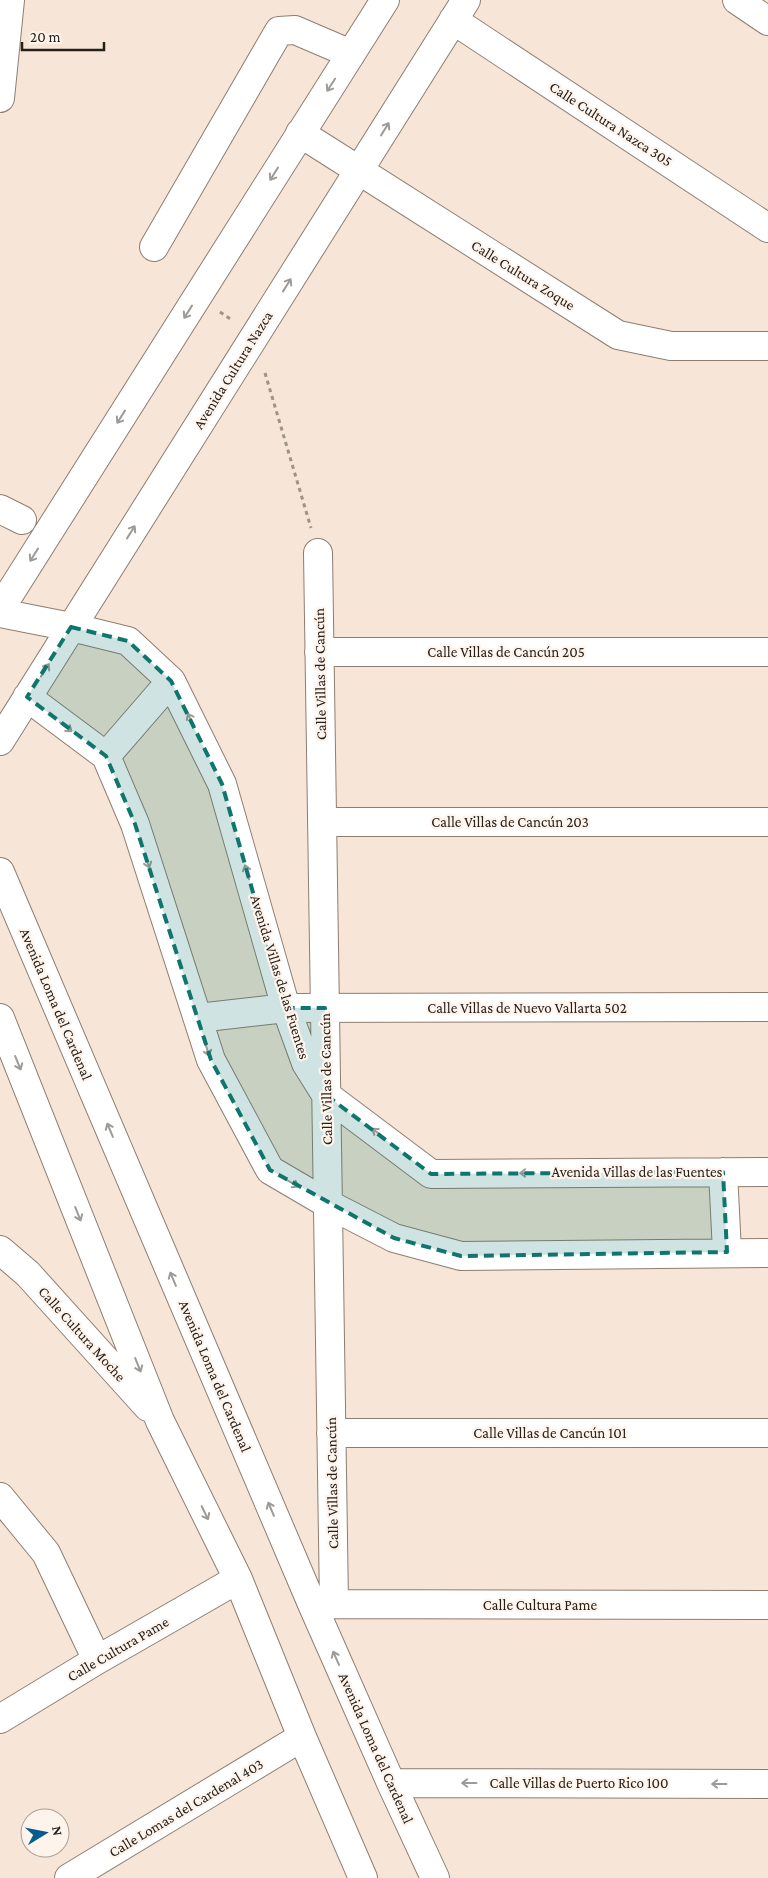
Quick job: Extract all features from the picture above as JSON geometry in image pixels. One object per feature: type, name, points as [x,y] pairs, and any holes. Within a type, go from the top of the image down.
[{"type":"street","points":[[0,98],[3,41],[10,0]]},
{"type":"street","points":[[0,609],[385,0]]},
{"type":"street","points":[[737,0],[768,21]]},
{"type":"street","name":"Avenida Cultura Nazca","points":[[0,741],[460,10]]},
{"type":"street","name":"Calle Cultura Nazca 305","points":[[460,10],[768,228]]},
{"type":"street","points":[[154,246],[279,31],[295,30],[351,54]]},
{"type":"street","name":"Calle Cultura Zoque","points":[[300,133],[618,335],[671,346],[768,346]]},
{"type":"street","name":"Calle Villas de Cancún","points":[[318,553],[331,1432],[323,1604]]},
{"type":"street","name":"Avenida Villas de las Fuentes","points":[[0,613],[128,641],[171,680],[222,784],[286,1008],[306,1063],[326,1095],[431,1174],[768,1172]]},
{"type":"street","name":"Calle Villas de Cancún 205","points":[[319,652],[768,652]]},
{"type":"street","points":[[106,756],[171,680]]},
{"type":"street","points":[[27,697],[106,756],[135,824],[211,1060],[270,1170],[328,1204],[394,1238],[461,1256],[768,1252]]},
{"type":"street","name":"Calle Villas de Cancún 203","points":[[322,822],[768,822]]},
{"type":"street","name":"Avenida Loma del Cardenal","points":[[0,872],[323,1604],[391,1783],[435,1878]]},
{"type":"street","name":"Calle Villas de Nuevo Vallarta 502","points":[[198,1018],[286,1008],[768,1008]]},
{"type":"street","points":[[0,1018],[160,1421],[238,1579],[302,1737],[363,1878]]},
{"type":"street","points":[[723,1172],[727,1252]]},
{"type":"street","name":"Calle Cultura Moche","points":[[0,1250],[28,1274],[160,1421]]},
{"type":"street","name":"Calle Villas de Cancún 101","points":[[331,1432],[768,1433]]},
{"type":"street","points":[[0,1497],[46,1553],[97,1660]]},
{"type":"street","name":"Calle Cultura Pame","points":[[0,1719],[97,1660],[238,1579]]},
{"type":"street","name":"Calle Cultura Pame","points":[[323,1604],[768,1605]]},
{"type":"street","name":"Calle Lomas del Cardenal 403","points":[[70,1878],[302,1737]]},
{"type":"street","name":"Calle Villas de Puerto Rico 100","points":[[391,1783],[768,1784]]},
{"type":"path","points":[[197,296],[254,336],[318,553]]},
{"type":"highlighted area","points":[[71,627],[128,641],[171,681],[222,784],[286,1008],[325,1008],[326,1095],[431,1174],[723,1172],[727,1252],[461,1256],[394,1238],[270,1170],[211,1060],[135,824],[106,756],[27,697]]}]
